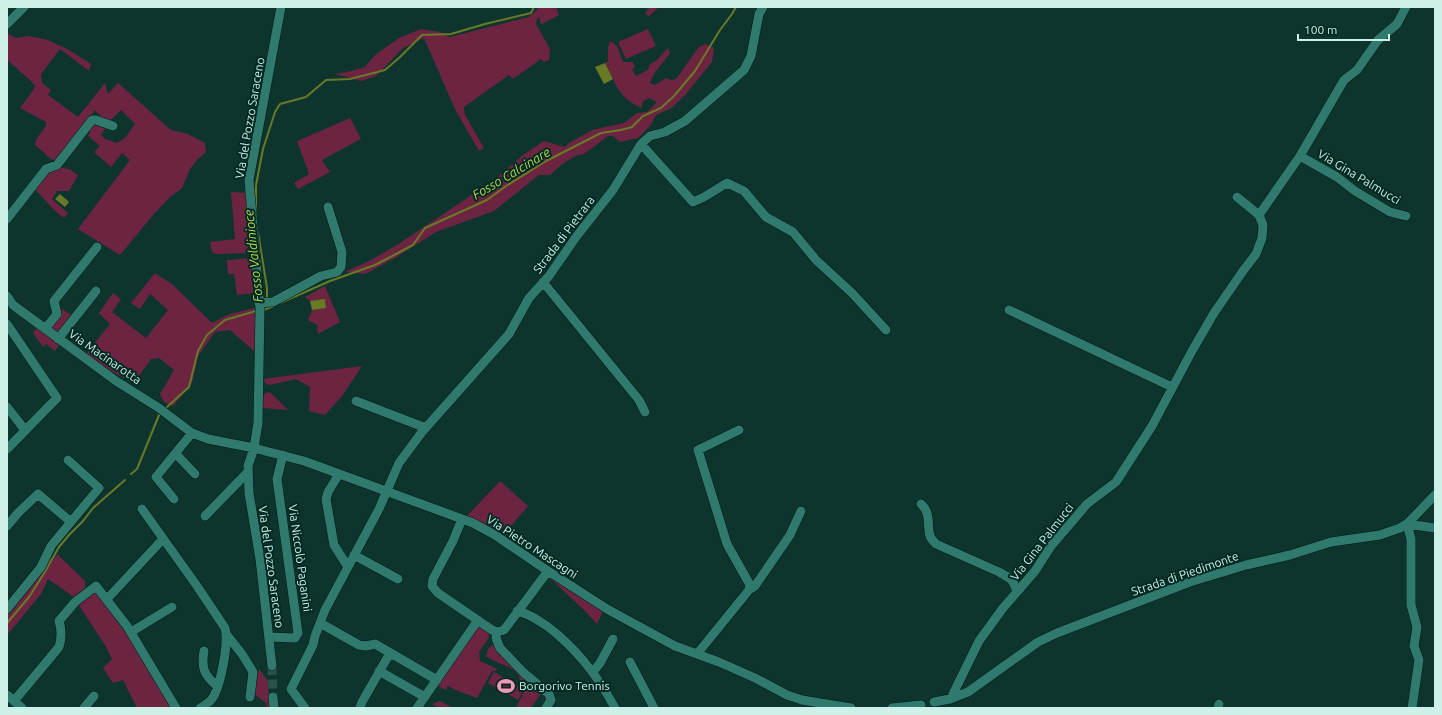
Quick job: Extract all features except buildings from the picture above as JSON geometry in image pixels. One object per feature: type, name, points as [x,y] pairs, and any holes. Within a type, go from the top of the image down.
[{"type":"street","points":[[7,24],[24,7]]},
{"type":"street","name":"Via del Pozzo Saraceno","points":[[272,666],[260,559],[249,493],[248,472],[258,423],[259,303],[249,180],[281,7]]},
{"type":"street","name":"Strada di Pietrara","points":[[305,708],[291,689],[313,644],[325,610],[379,509],[399,463],[426,428],[509,334],[529,298],[543,282],[612,190],[642,144],[650,136],[665,132],[685,121],[744,70],[751,56],[759,14],[763,7]]},
{"type":"street","name":"Via Gina Palmucci","points":[[951,699],[979,641],[1003,608],[1035,571],[1051,546],[1087,504],[1116,482],[1152,426],[1172,387],[1214,313],[1256,254],[1262,238],[1263,225],[1259,215],[1300,156],[1344,80],[1357,70],[1378,40],[1397,24],[1406,7]]},
{"type":"street","points":[[7,219],[46,169],[57,165],[92,120],[113,126]]},
{"type":"street","points":[[642,144],[692,202],[728,183],[744,191],[766,217],[793,232],[816,260],[852,293],[886,330]]},
{"type":"street","name":"Via Gina Palmucci","points":[[1300,156],[1390,212],[1406,216]]},
{"type":"street","points":[[1237,197],[1259,215]]},
{"type":"street","points":[[259,303],[273,302],[321,276],[337,272],[341,266],[342,252],[328,207]]},
{"type":"street","points":[[45,329],[57,314],[54,301],[98,247]]},
{"type":"street","points":[[543,282],[639,400],[645,412]]},
{"type":"street","points":[[58,339],[96,291]]},
{"type":"street","name":"Via Macinarotta","points":[[7,296],[13,305],[58,339],[116,380],[160,408],[192,433],[208,439],[254,448]]},
{"type":"street","points":[[1009,310],[1172,387]]},
{"type":"street","points":[[7,324],[57,398],[7,449]]},
{"type":"street","points":[[356,401],[426,428]]},
{"type":"street","points":[[7,407],[26,430]]},
{"type":"street","points":[[739,430],[698,450],[727,544],[750,585],[749,590]]},
{"type":"street","points":[[174,498],[156,477],[192,433]]},
{"type":"street","name":"Via Pietro Mascagni","points":[[254,448],[304,461],[462,519],[495,535],[607,609],[675,646],[719,662],[755,678],[787,695],[802,700],[851,708]]},
{"type":"street","points":[[176,454],[195,474]]},
{"type":"street","name":"Via Niccolò Paganini","points":[[283,455],[277,479],[298,633]]},
{"type":"street","points":[[7,609],[41,567],[51,546],[99,488],[68,460]]},
{"type":"street","points":[[205,516],[248,472]]},
{"type":"street","points":[[339,474],[328,492],[326,499],[334,545],[348,567]]},
{"type":"street","points":[[7,526],[38,494],[71,522]]},
{"type":"street","name":"Strada di Piedimonte","points":[[919,707],[928,702],[938,706],[968,692],[1038,642],[1057,633],[1197,580],[1246,565],[1290,555],[1331,542],[1380,535],[1400,528],[1407,524],[1435,495]]},
{"type":"street","points":[[922,504],[926,511],[930,538],[936,544],[999,572],[1011,579],[1018,592]]},
{"type":"street","points":[[142,509],[197,586],[225,628],[227,635],[242,654],[253,672],[250,697]]},
{"type":"street","points":[[698,654],[749,590],[755,586],[790,535],[801,511]]},
{"type":"street","points":[[462,519],[453,541],[433,579],[432,586],[438,593],[492,630],[497,632],[504,630],[548,571]]},
{"type":"street","points":[[1412,708],[1419,660],[1414,646],[1417,627],[1411,605],[1411,539],[1407,524],[1435,528]]},
{"type":"street","points":[[107,599],[164,539]]},
{"type":"street","points":[[354,555],[398,579]]},
{"type":"street","points":[[14,701],[59,647],[62,631],[59,620],[75,602],[96,586],[131,632],[176,708]]},
{"type":"street","points":[[131,632],[172,607]]},
{"type":"street","points":[[517,611],[525,612],[532,616],[557,634],[577,652],[593,672],[614,708]]},
{"type":"street","points":[[417,708],[478,620]]},
{"type":"street","points":[[320,623],[359,645],[366,646],[375,644],[437,680]]},
{"type":"street","points":[[497,632],[496,638],[500,648],[524,673],[549,694],[551,700],[546,708]]},
{"type":"street","points":[[268,637],[295,638],[298,633],[315,636]]},
{"type":"street","points":[[200,708],[209,702],[214,695],[222,671],[227,635]]},
{"type":"street","points":[[593,672],[600,663],[613,639]]},
{"type":"street","points":[[204,651],[203,668],[209,680],[217,686]]},
{"type":"street","points":[[360,708],[390,653]]},
{"type":"street","points":[[630,662],[654,708]]},
{"type":"street","points":[[379,671],[425,696]]},
{"type":"street","points":[[7,695],[22,708]]},
{"type":"street","points":[[84,708],[94,696]]},
{"type":"street","points":[[273,697],[274,708]]},
{"type":"street","points":[[892,708],[919,707]]},
{"type":"shaded area","points":[[539,7],[556,7],[559,15],[542,24],[540,23],[540,17],[537,19],[536,24],[550,49],[549,60],[544,62],[541,59],[513,79],[509,75],[464,107],[465,115],[484,148],[479,151],[455,109],[424,38],[403,48],[376,76],[361,81],[335,74],[365,67],[375,55],[399,38],[421,29],[440,32],[450,37],[529,17]]},
{"type":"shaded area","points":[[649,7],[659,7],[649,16],[645,14]]},
{"type":"shaded area","points":[[648,29],[656,46],[626,59],[618,42]]},
{"type":"shaded area","points":[[7,33],[16,38],[29,36],[48,40],[69,50],[91,64],[89,71],[60,49],[41,74],[42,83],[51,90],[48,95],[78,117],[105,83],[108,94],[118,83],[171,130],[188,134],[205,143],[206,152],[190,169],[182,188],[170,197],[153,215],[120,255],[78,229],[130,160],[122,153],[111,167],[94,152],[100,146],[88,136],[90,132],[87,130],[93,123],[107,126],[101,135],[105,139],[117,143],[125,138],[135,124],[121,110],[109,122],[101,117],[95,110],[56,160],[51,159],[35,145],[37,138],[46,126],[46,122],[20,108],[35,86],[7,60]]},
{"type":"shaded area","points":[[610,41],[617,46],[623,62],[633,62],[635,68],[632,69],[636,76],[648,70],[650,64],[656,61],[668,48],[670,53],[654,74],[650,83],[655,85],[666,78],[671,80],[676,79],[699,47],[706,44],[714,48],[712,62],[686,94],[672,108],[656,115],[650,126],[638,138],[620,142],[613,136],[608,136],[584,154],[575,156],[561,165],[550,175],[539,175],[494,211],[436,232],[395,258],[365,274],[345,272],[369,261],[397,245],[494,180],[523,155],[544,141],[565,147],[569,143],[592,130],[624,123],[637,113],[647,112],[657,102],[649,98],[643,101],[641,108],[627,99],[615,84],[605,63],[608,61],[608,47]]},
{"type":"shaded area","points":[[605,63],[613,79],[604,84],[595,67]]},
{"type":"shaded area","points":[[350,118],[361,139],[322,160],[330,172],[298,189],[294,183],[309,174],[297,141]]},
{"type":"shaded area","points":[[57,167],[69,169],[78,175],[69,191],[57,191],[52,199],[68,213],[64,218],[54,210],[34,188],[45,173]]},
{"type":"shaded area","points":[[231,192],[247,193],[251,253],[216,254],[212,252],[210,242],[235,239]]},
{"type":"shaded area","points":[[60,194],[69,202],[65,207],[55,199]]},
{"type":"shaded area","points":[[253,258],[254,293],[237,295],[234,274],[228,274],[227,260]]},
{"type":"shaded area","points":[[155,273],[173,285],[212,323],[230,314],[254,308],[257,336],[254,351],[230,330],[215,332],[198,356],[192,383],[173,406],[164,402],[160,394],[174,370],[159,358],[151,359],[134,383],[111,371],[86,354],[110,324],[99,313],[113,293],[121,299],[112,312],[146,338],[168,310],[150,294],[140,309],[131,303]]},
{"type":"shaded area","points":[[325,286],[340,322],[318,334],[317,325],[308,320],[312,310],[326,308],[325,300],[310,301],[305,297]]},
{"type":"shaded area","points":[[325,299],[326,308],[312,310],[310,301]]},
{"type":"shaded area","points":[[62,309],[73,316],[59,335],[49,327]]},
{"type":"shaded area","points":[[37,327],[59,345],[55,351],[46,344],[43,347],[33,333]]},
{"type":"shaded area","points":[[362,366],[342,396],[325,415],[309,411],[310,387],[296,379],[270,385],[266,384],[263,379]]},
{"type":"shaded area","points":[[267,392],[271,393],[288,410],[262,408],[263,396]]},
{"type":"shaded area","points":[[500,481],[528,506],[503,535],[491,527],[467,516]]},
{"type":"shaded area","points":[[57,554],[85,581],[85,588],[74,597],[48,579],[41,594],[7,635],[7,614],[51,558],[53,561]]},
{"type":"shaded area","points":[[551,576],[603,611],[597,624],[550,578]]},
{"type":"shaded area","points":[[95,591],[137,649],[171,708],[137,708],[123,680],[113,683],[103,668],[112,659],[105,645],[78,604]]},
{"type":"shaded area","points":[[478,625],[484,628],[489,634],[489,637],[479,652],[480,661],[497,669],[496,671],[492,671],[477,698],[448,686],[446,690],[438,686]]},
{"type":"shaded area","points":[[493,644],[496,645],[542,692],[531,708],[516,708],[526,688],[519,684],[519,677],[514,670],[486,656],[488,649]]},
{"type":"shaded area","points":[[259,669],[268,681],[269,708],[267,708],[266,703],[254,694]]},
{"type":"shaded area","name":"Borgorivo Tennis","points":[[494,672],[524,689],[518,700],[488,683]]},
{"type":"shaded area","points":[[440,701],[453,708],[439,708],[432,704]]},
{"type":"waterway","name":"Fosso Valdinioce","points":[[256,214],[256,185],[263,149],[275,112],[280,104],[306,97],[326,80],[350,79],[385,70],[422,35],[451,34],[531,13],[534,7]]},
{"type":"waterway","name":"Fosso Calcinare","points":[[280,303],[330,281],[375,265],[413,245],[425,228],[487,200],[506,186],[546,161],[601,133],[632,127],[643,116],[661,108],[674,96],[695,71],[736,7]]},
{"type":"waterway","name":"Fosso Valdinioce","points":[[258,232],[267,288],[267,299]]},
{"type":"waterway","name":"Fosso Calcinare","points":[[263,310],[274,306]]},
{"type":"waterway","name":"Fosso Calcinare","points":[[167,407],[189,387],[198,351],[207,335],[225,320],[256,311]]},
{"type":"waterway","name":"Fosso Calcinare","points":[[131,474],[137,469],[159,415]]},
{"type":"waterway","name":"Fosso Calcinare","points":[[7,623],[29,597],[59,547],[93,508],[125,480]]},
{"type":"tunnel","points":[[272,666],[273,697]]},
{"type":"place","name":"Borgorivo Tennis","points":[[506,686]]}]
